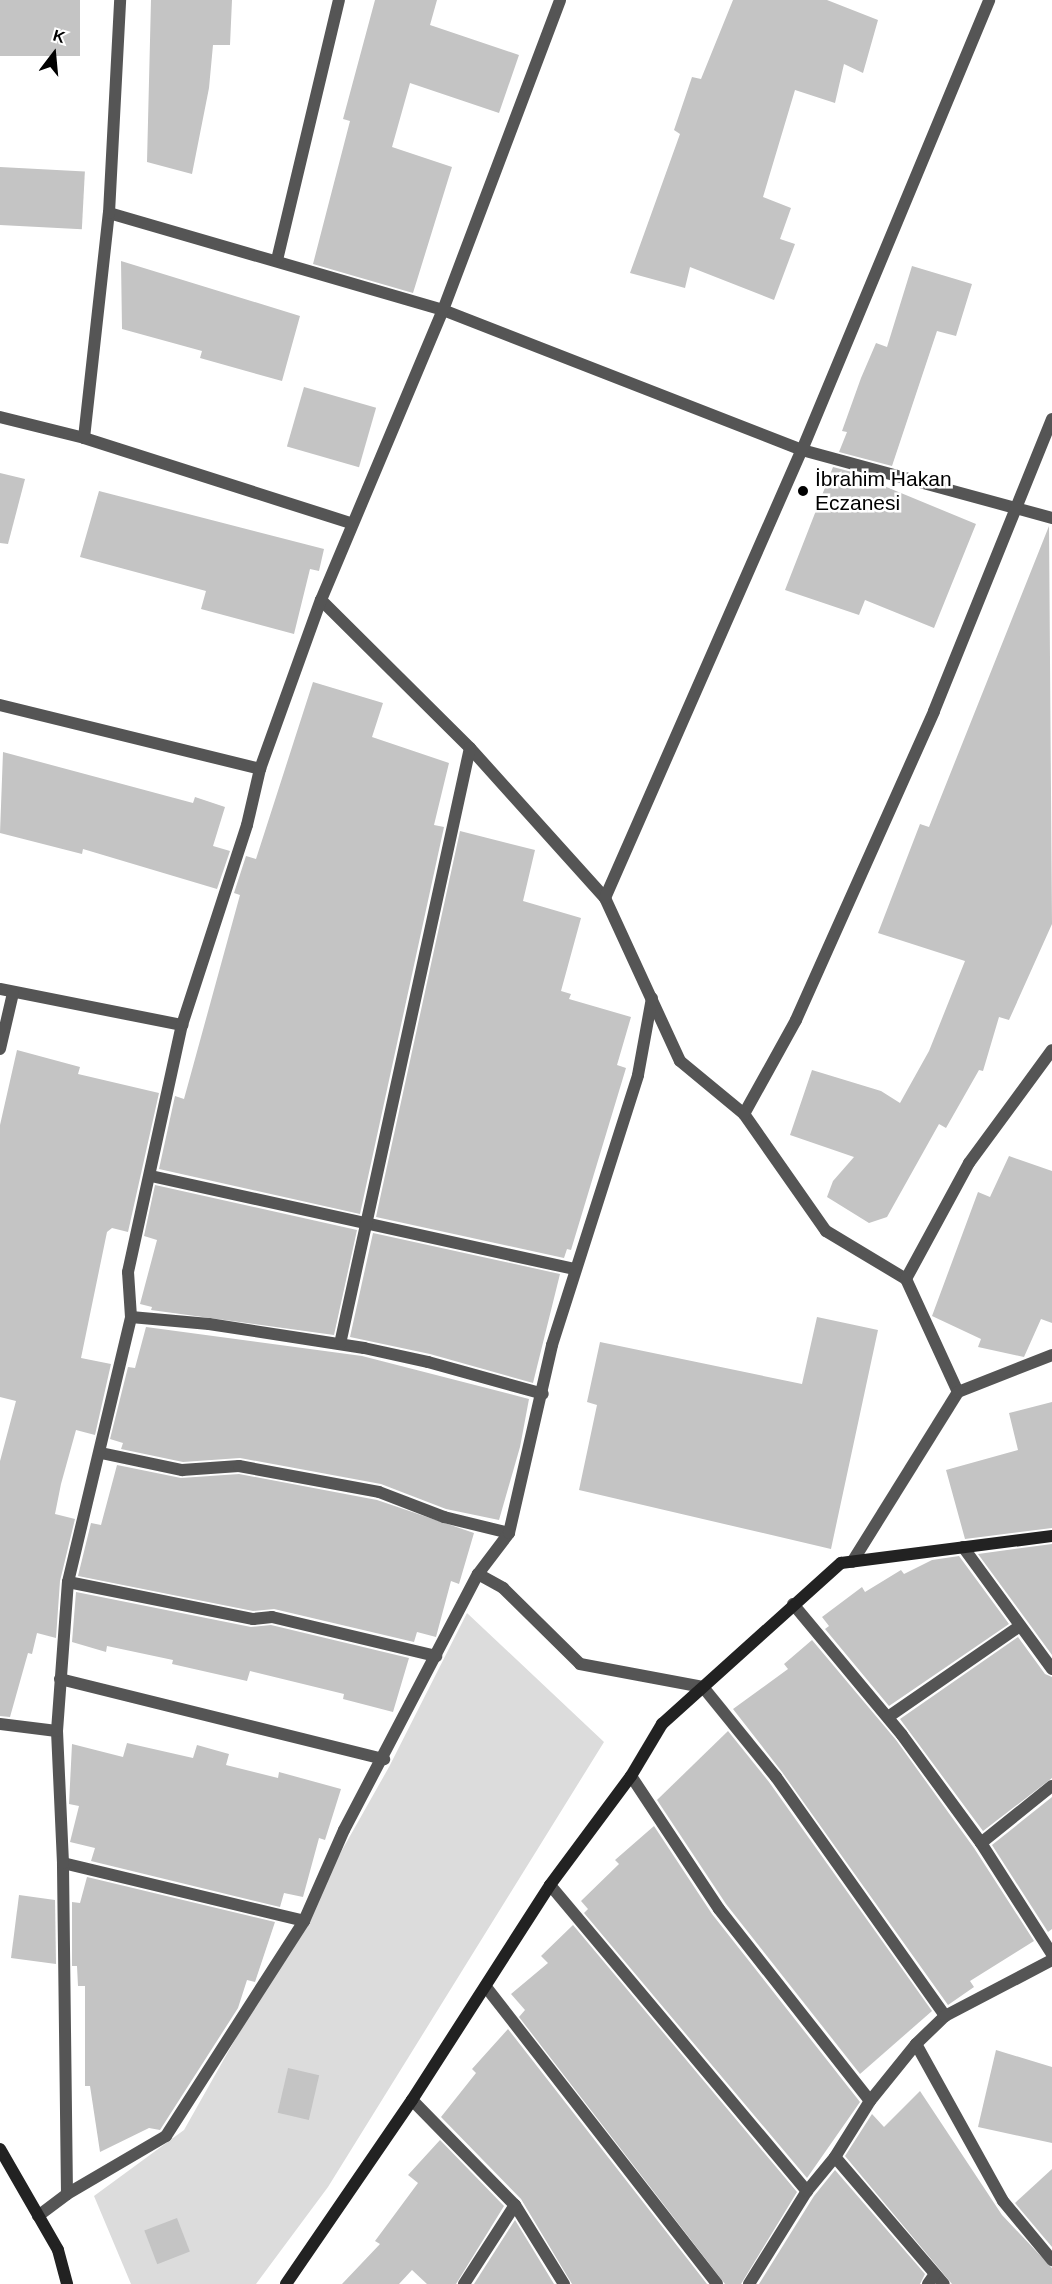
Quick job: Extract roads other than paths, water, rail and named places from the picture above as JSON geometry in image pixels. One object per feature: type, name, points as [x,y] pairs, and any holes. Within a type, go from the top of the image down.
[{"type":"street","points":[[84,438],[109,213],[120,0]]},
{"type":"street","points":[[278,260],[339,0]]},
{"type":"street","points":[[68,2194],[63,1863],[57,1731],[68,1582],[101,1453],[131,1317],[128,1272],[151,1176],[182,1025],[247,825],[260,769],[321,600],[351,523],[443,310],[560,0]]},
{"type":"street","points":[[605,898],[802,450],[989,0]]},
{"type":"street","points":[[109,213],[278,260],[443,310],[802,450],[1052,518]]},
{"type":"street","points":[[0,417],[84,438],[351,523]]},
{"type":"street","points":[[744,1114],[796,1020],[930,722],[1014,508],[1052,420]]},
{"type":"street","points":[[321,600],[470,748],[605,898],[680,1061],[744,1114],[826,1231],[906,1279],[958,1392]]},
{"type":"street","points":[[0,705],[260,769]]},
{"type":"street","points":[[340,1344],[364,1222],[470,748]]},
{"type":"street","points":[[0,989],[182,1025]]},
{"type":"street","points":[[0,1049],[14,993]]},
{"type":"street","points":[[38,2216],[68,2194],[166,2136],[304,1921],[344,1830],[384,1759],[478,1574],[508,1533],[574,1269],[638,1075],[652,998]]},
{"type":"street","points":[[906,1279],[969,1163],[1052,1050]]},
{"type":"street","points":[[151,1176],[574,1269]]},
{"type":"street","points":[[131,1317],[340,1344],[428,1362],[543,1394]]},
{"type":"street","points":[[852,1562],[958,1392],[1052,1355]]},
{"type":"street","points":[[101,1453],[182,1470],[238,1466],[379,1492],[444,1517],[508,1533]]},
{"type":"street","points":[[286,2284],[412,2100],[550,1885],[631,1776],[662,1724],[841,1563],[1052,1536]]},
{"type":"street","points":[[963,1547],[1052,1669]]},
{"type":"street","points":[[478,1574],[503,1588],[580,1664],[704,1688],[776,1777],[945,2016]]},
{"type":"street","points":[[68,1582],[253,1619],[272,1617],[436,1656]]},
{"type":"street","points":[[794,1604],[888,1717],[981,1843],[1052,1954]]},
{"type":"street","points":[[888,1717],[1020,1626]]},
{"type":"street","points":[[60,1679],[384,1759]]},
{"type":"street","points":[[0,1724],[57,1731]]},
{"type":"street","points":[[631,1776],[719,1909],[870,2101]]},
{"type":"street","points":[[981,1843],[1052,1786]]},
{"type":"street","points":[[63,1863],[304,1921]]},
{"type":"street","points":[[550,1885],[807,2192]]},
{"type":"street","points":[[749,2284],[807,2192],[835,2157],[870,2101],[916,2044],[945,2016],[1052,1960]]},
{"type":"street","points":[[486,1987],[717,2284]]},
{"type":"street","points":[[916,2044],[1003,2201],[1052,2260]]},
{"type":"street","points":[[412,2100],[515,2205],[564,2284]]},
{"type":"street","points":[[0,2149],[58,2250],[67,2284]]},
{"type":"street","points":[[835,2157],[931,2279],[944,2284]]},
{"type":"street","points":[[465,2284],[515,2205]]},
{"type":"place","name":"İbrahim Hakan Eczanesi","points":[[803,491]]}]
